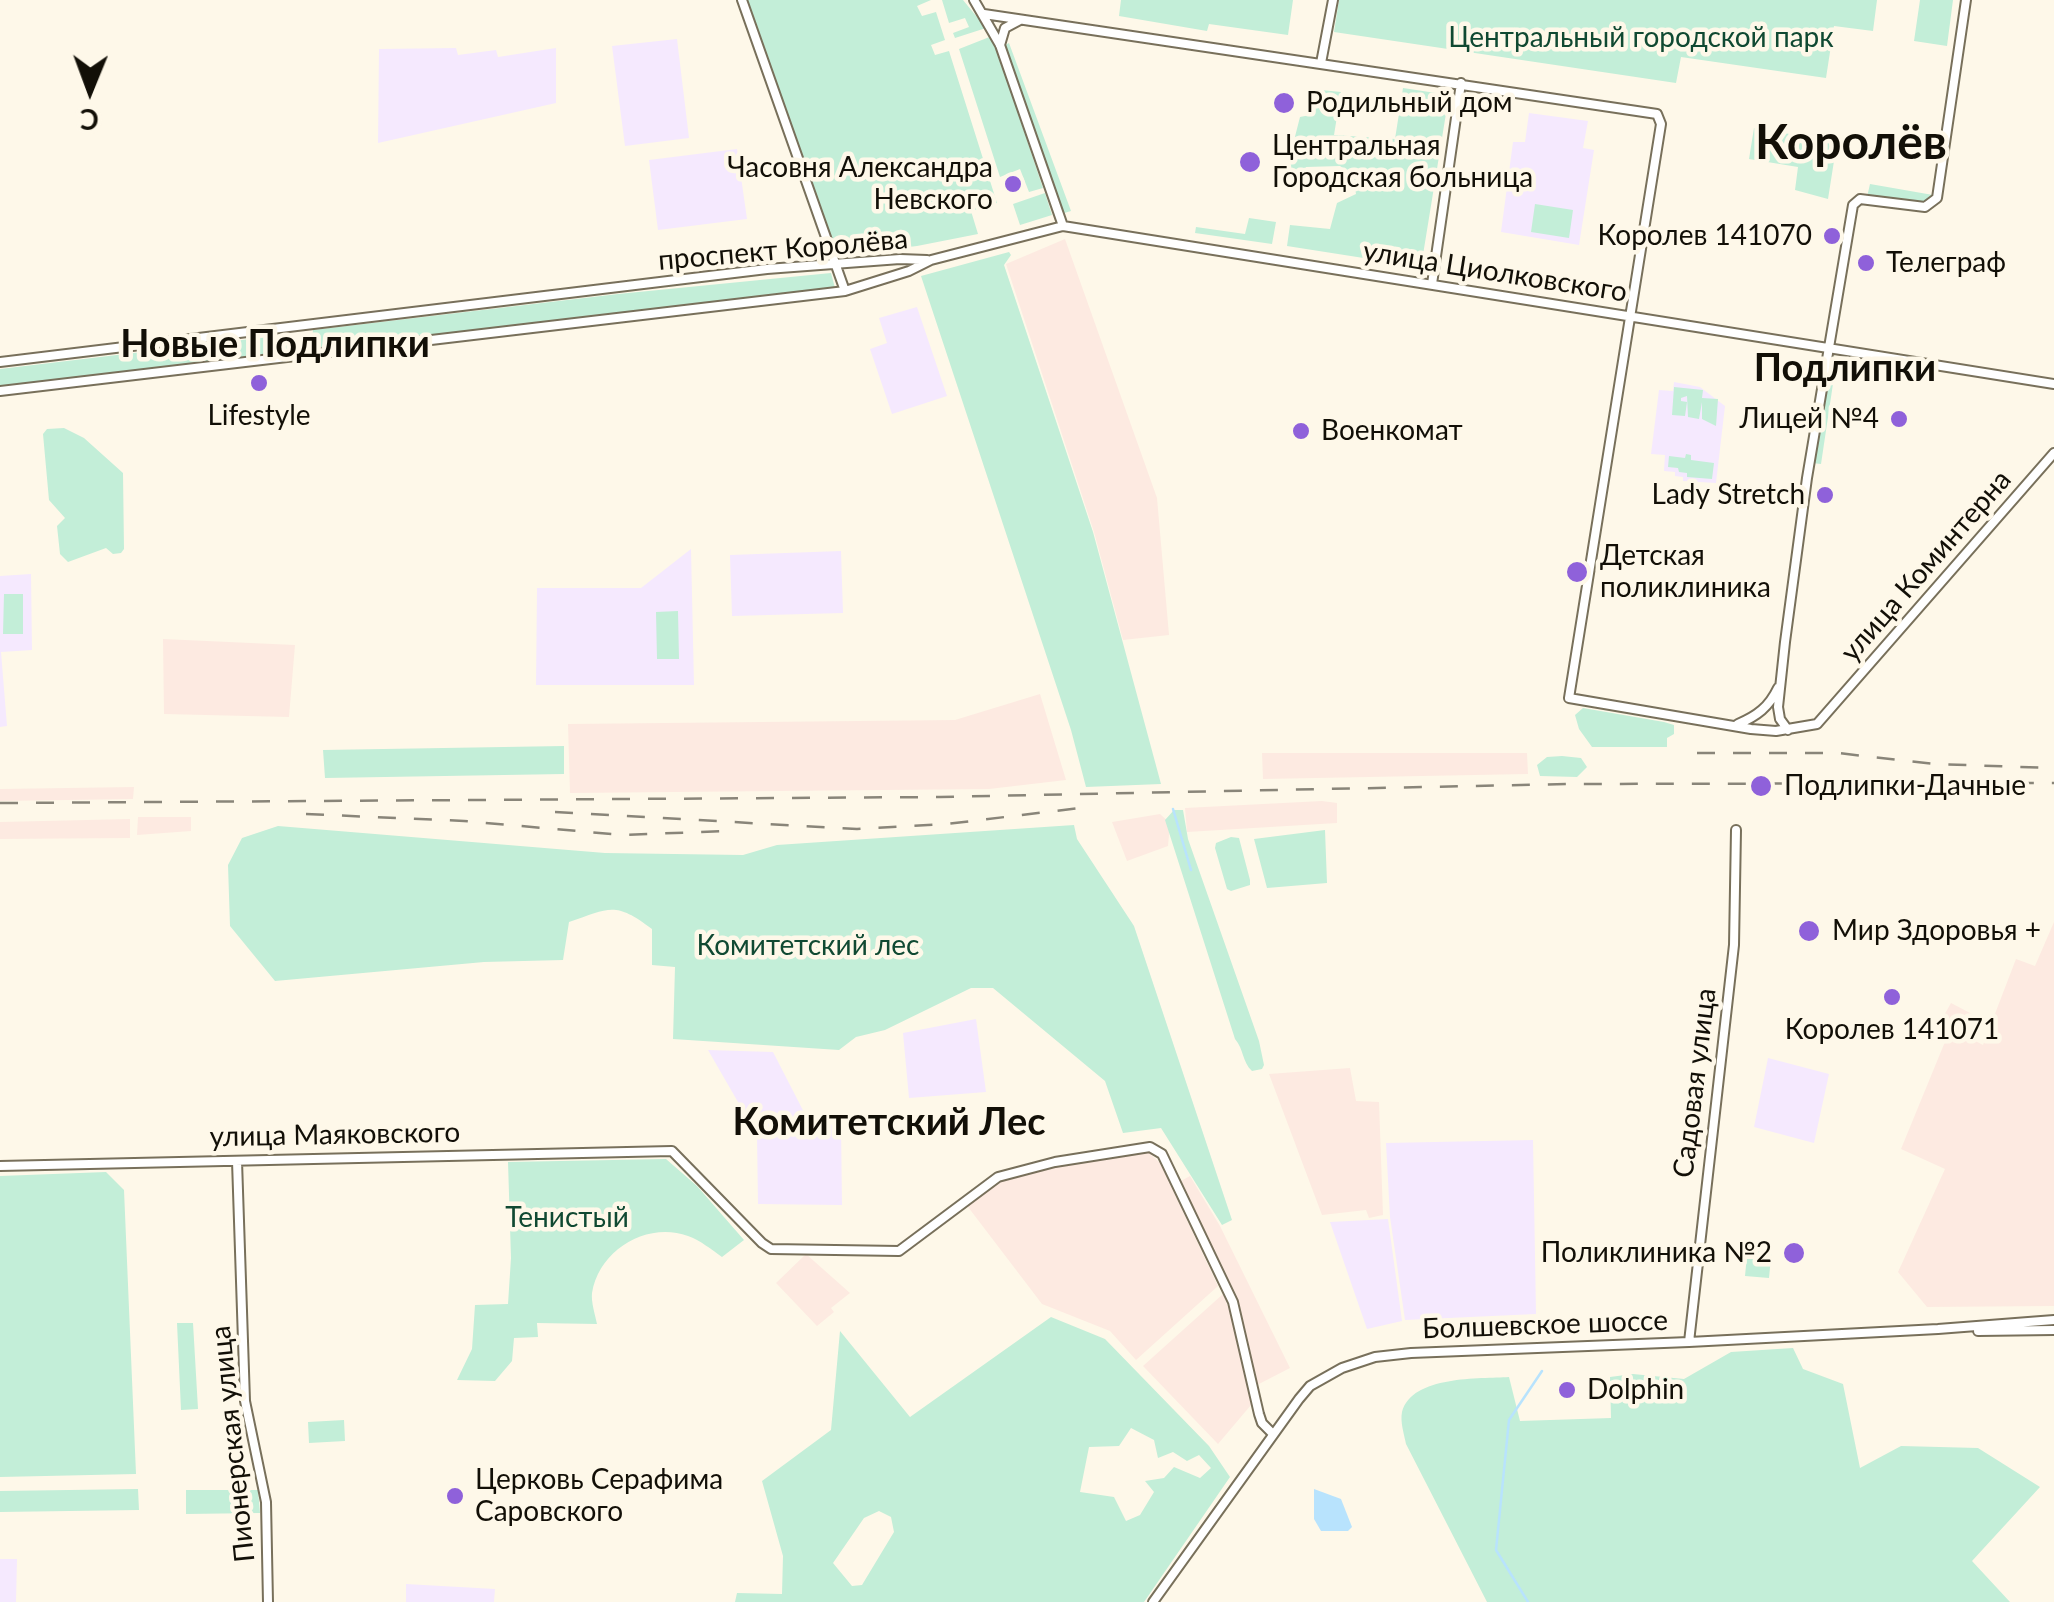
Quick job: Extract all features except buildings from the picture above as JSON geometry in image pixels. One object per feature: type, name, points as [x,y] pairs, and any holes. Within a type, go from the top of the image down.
[{"type":"street","points":[[742,0],[845,291]]},
{"type":"street","points":[[974,0],[1000,45],[1063,226]]},
{"type":"street","points":[[1320,63],[1333,0]]},
{"type":"street","points":[[1788,730],[1780,719],[1795,568],[1853,204],[1860,199],[1925,207],[1937,198],[1966,0]]},
{"type":"street","points":[[984,14],[1657,114],[1660,124],[1569,698],[1751,729],[1788,730]]},
{"type":"street","points":[[1000,45],[1010,24],[1025,19]]},
{"type":"street","points":[[1432,284],[1461,83]]},
{"type":"street","name":"улица Циолковского","points":[[933,260],[1063,226],[2054,384]]},
{"type":"street","name":"проспект Королёва","points":[[0,362],[669,280],[900,259],[933,260]]},
{"type":"street","name":"проспект Королёва","points":[[0,391],[845,291],[933,260]]},
{"type":"street","points":[[870,262],[877,266],[880,280]]},
{"type":"street","name":"улица Коминтерна","points":[[1788,730],[1817,724],[1833,709],[2054,453]]},
{"type":"street","points":[[1735,725],[1753,718],[1770,703],[1782,680]]},
{"type":"street","points":[[1751,729],[1753,718]]},
{"type":"street","name":"Садовая улица","points":[[1688,1342],[1734,945],[1736,830]]},
{"type":"street","name":"улица Маяковского","points":[[0,1166],[672,1150],[771,1249],[899,1251],[982,1187],[1012,1171],[1153,1148],[1162,1154],[1171,1171],[1233,1302],[1259,1414],[1272,1434]]},
{"type":"street","name":"Пионерская улица","points":[[237,1161],[245,1401],[266,1502],[268,1602]]},
{"type":"street","name":"Болшевское шоссе","points":[[1153,1602],[1310,1386],[1342,1368],[1375,1357],[1938,1330],[2054,1320]]},
{"type":"street","points":[[1938,1330],[2054,1330]]},
{"type":"shaded area","points":[[677,39],[689,138],[625,146],[612,46]]},
{"type":"shaded area","points":[[456,48],[458,55],[496,50],[498,57],[556,48],[556,103],[378,143],[379,49]]},
{"type":"shaded area","points":[[1529,113],[1588,121],[1583,148],[1594,150],[1579,245],[1501,232],[1513,142],[1525,142]]},
{"type":"shaded area","points":[[737,149],[747,219],[658,230],[649,160]]},
{"type":"shaded area","points":[[1065,239],[1157,498],[1169,635],[1123,640],[1094,532],[1006,264]]},
{"type":"shaded area","points":[[917,307],[947,396],[892,414],[870,349],[887,343],[879,318]]},
{"type":"shaded area","points":[[1674,382],[1700,387],[1725,406],[1716,483],[1683,481],[1675,472],[1664,471],[1665,455],[1651,454],[1659,390],[1673,391]]},
{"type":"shaded area","points":[[691,549],[694,685],[536,685],[537,588],[641,588]]},
{"type":"shaded area","points":[[841,551],[843,613],[732,616],[730,555]]},
{"type":"shaded area","points":[[31,574],[32,650],[1,652],[7,726],[0,727],[0,576]]},
{"type":"shaded area","points":[[163,639],[295,645],[289,717],[164,714]]},
{"type":"shaded area","points":[[1040,694],[1066,780],[989,789],[570,793],[568,724],[955,720]]},
{"type":"shaded area","points":[[1262,753],[1527,753],[1528,774],[1263,779]]},
{"type":"shaded area","points":[[134,787],[133,799],[0,801],[0,789]]},
{"type":"shaded area","points":[[1337,803],[1337,823],[1187,832],[1185,808]]},
{"type":"shaded area","points":[[1160,814],[1170,823],[1168,846],[1127,861],[1112,822]]},
{"type":"shaded area","points":[[138,817],[191,817],[191,831],[137,835]]},
{"type":"shaded area","points":[[130,819],[130,838],[0,839],[0,822]]},
{"type":"shaded area","points":[[2054,922],[2054,1306],[1927,1307],[1898,1272],[1945,1169],[1901,1149],[1949,1032],[1938,1026],[1951,1003],[1972,1014],[1962,1034],[1983,1045],[2016,959],[2035,966]]},
{"type":"shaded area","points":[[976,1019],[986,1092],[909,1098],[903,1033]]},
{"type":"shaded area","points":[[708,1050],[773,1052],[809,1122],[841,1126],[842,1205],[758,1204],[757,1135]]},
{"type":"shaded area","points":[[1768,1058],[1829,1074],[1814,1143],[1754,1127]]},
{"type":"shaded area","points":[[1350,1068],[1356,1101],[1379,1102],[1383,1215],[1369,1218],[1366,1210],[1322,1215],[1269,1074]]},
{"type":"shaded area","points":[[1533,1140],[1536,1314],[1405,1320],[1390,1217],[1386,1143]]},
{"type":"shaded area","points":[[1147,1151],[1160,1163],[1218,1286],[1136,1360],[1110,1331],[1042,1304],[965,1203],[1011,1174]]},
{"type":"shaded area","points":[[1190,1176],[1220,1226],[1290,1368],[1257,1385],[1237,1300],[1181,1181]]},
{"type":"shaded area","points":[[1388,1219],[1402,1321],[1367,1329],[1330,1222]]},
{"type":"shaded area","points":[[806,1254],[850,1293],[817,1326],[776,1283]]},
{"type":"shaded area","points":[[1223,1294],[1232,1317],[1251,1405],[1218,1444],[1143,1366]]},
{"type":"shaded area","points":[[0,1559],[17,1559],[16,1602],[0,1602]]},
{"type":"shaded area","points":[[406,1584],[495,1589],[494,1602],[406,1602]]},
{"type":"green space","points":[[746,0],[931,0],[917,6],[922,16],[936,12],[945,40],[931,45],[935,55],[949,51],[997,203],[971,211],[978,234],[835,256]]},
{"type":"green space","points":[[942,0],[963,0],[986,28],[955,38],[953,33],[969,27],[965,18],[949,23]]},
{"type":"green space","points":[[1121,0],[1293,0],[1288,35],[1209,24],[1207,31],[1119,16]]},
{"type":"green space","name":"Центральный городской парк","points":[[1339,0],[1877,0],[1873,31],[1834,26],[1826,78],[1681,57],[1676,83],[1334,32]]},
{"type":"green space","points":[[1920,0],[1953,0],[1947,46],[1914,41]]},
{"type":"green space","points":[[992,36],[1043,188],[1029,192],[1020,169],[1000,177],[959,49]]},
{"type":"green space","points":[[1009,43],[1071,211],[1061,214],[1003,46]]},
{"type":"green space","points":[[1403,88],[1449,95],[1421,267],[1287,246],[1290,225],[1330,229],[1337,203],[1356,194],[1353,175],[1340,166],[1306,167],[1303,183],[1286,172],[1300,117],[1310,115],[1321,90],[1341,92],[1334,135],[1395,139]]},
{"type":"green space","points":[[1754,128],[1837,142],[1828,199],[1795,190],[1798,167],[1749,159]]},
{"type":"green space","points":[[1870,184],[1933,195],[1924,204],[1867,197]]},
{"type":"green space","points":[[1045,193],[1052,215],[1020,225],[1013,204]]},
{"type":"green space","points":[[1535,204],[1573,210],[1569,238],[1531,232]]},
{"type":"green space","points":[[1249,218],[1276,222],[1272,244],[1195,233],[1196,227],[1245,234]]},
{"type":"green space","points":[[1009,252],[1004,265],[1093,532],[1161,784],[1086,787],[1071,730],[921,276]]},
{"type":"green space","points":[[831,273],[835,288],[806,293],[313,350],[311,346],[313,330]]},
{"type":"green space","points":[[292,334],[294,354],[0,389],[0,369]]},
{"type":"green space","points":[[1829,356],[1837,357],[1821,464],[1812,463]]},
{"type":"green space","points":[[1674,387],[1703,390],[1702,398],[1718,399],[1716,426],[1702,419],[1702,402],[1699,419],[1688,417],[1687,396],[1681,398],[1687,402],[1685,416],[1672,415]]},
{"type":"green space","points":[[64,428],[84,438],[123,473],[121,553],[113,554],[106,548],[68,562],[60,554],[57,526],[65,518],[49,500],[43,434],[47,429]]},
{"type":"green space","points":[[1686,454],[1691,455],[1691,460],[1714,463],[1712,479],[1687,477],[1678,468],[1668,467],[1669,456],[1685,458]]},
{"type":"green space","points":[[4,594],[23,594],[23,634],[3,634]]},
{"type":"green space","points":[[678,611],[679,659],[657,659],[656,612]]},
{"type":"green space","points":[[1583,708],[1664,722],[1674,725],[1674,734],[1667,738],[1667,747],[1592,747],[1579,729],[1575,715]]},
{"type":"green space","points":[[564,746],[564,774],[325,778],[323,750]]},
{"type":"green space","points":[[1547,757],[1581,758],[1587,767],[1577,777],[1540,776],[1537,765]]},
{"type":"green space","points":[[1174,810],[1183,810],[1188,839],[1259,1041],[1262,1069],[1252,1071],[1235,1039],[1165,820]]},
{"type":"green space","name":"Комитетский лес","points":[[1074,825],[1077,839],[1134,926],[1232,1220],[1222,1225],[1161,1128],[1123,1133],[1105,1081],[993,988],[971,988],[885,1030],[856,1037],[839,1050],[673,1039],[675,967],[652,965],[652,929],[620,911],[604,911],[569,922],[563,960],[484,962],[275,981],[230,926],[228,865],[242,838],[278,826],[605,853],[743,855],[777,845]]},
{"type":"green space","points":[[1325,830],[1327,883],[1267,888],[1254,839]]},
{"type":"green space","points":[[1239,838],[1250,885],[1231,891],[1227,889],[1215,848],[1216,843]]},
{"type":"green space","name":"Тенистый","points":[[666,1159],[697,1186],[744,1240],[722,1257],[692,1238],[672,1232],[641,1236],[615,1252],[596,1278],[592,1297],[597,1324],[537,1323],[538,1337],[514,1338],[512,1361],[495,1381],[457,1380],[472,1349],[475,1305],[508,1304],[508,1162]]},
{"type":"green space","points":[[106,1172],[124,1190],[136,1474],[0,1477],[0,1176]]},
{"type":"green space","points":[[1748,1245],[1772,1247],[1769,1278],[1745,1276]]},
{"type":"green space","points":[[1051,1317],[1105,1339],[1209,1446],[1230,1477],[1144,1602],[735,1602],[737,1593],[782,1594],[783,1556],[762,1481],[831,1430],[840,1331],[910,1417]],"holes":[[[1131,1428],[1154,1440],[1158,1458],[1173,1452],[1187,1461],[1199,1455],[1211,1468],[1200,1478],[1174,1467],[1164,1478],[1145,1481],[1154,1492],[1140,1515],[1126,1521],[1114,1497],[1080,1492],[1089,1447],[1119,1446]],[[879,1511],[891,1517],[894,1532],[862,1585],[852,1586],[833,1563],[864,1518]]]},
{"type":"green space","points":[[177,1323],[193,1323],[198,1409],[181,1410]]},
{"type":"green space","points":[[1793,1348],[1803,1369],[1843,1384],[1860,1468],[1901,1446],[1978,1448],[2040,1487],[1972,1561],[2010,1602],[1487,1602],[1406,1444],[1402,1412],[1408,1400],[1419,1391],[1448,1381],[1509,1377],[1520,1421],[1611,1418],[1610,1377],[1633,1374],[1684,1379],[1731,1352]]},
{"type":"green space","points":[[344,1420],[345,1441],[309,1443],[308,1422]]},
{"type":"green space","points":[[138,1489],[139,1510],[0,1512],[0,1491]]},
{"type":"green space","points":[[186,1490],[258,1490],[260,1513],[186,1514]]},
{"type":"water","points":[[1314,1489],[1341,1499],[1352,1527],[1348,1531],[1321,1531],[1314,1519]]},
{"type":"waterway","points":[[1173,809],[1191,870]]},
{"type":"waterway","points":[[1528,1602],[1496,1550],[1509,1420],[1542,1371]]},
{"type":"railway","points":[[1697,753],[1838,753],[1934,764],[2054,768]]},
{"type":"railway","points":[[0,803],[940,797],[1567,784],[2054,783]]},
{"type":"railway","points":[[555,812],[857,829],[947,824],[1088,807]]},
{"type":"railway","points":[[306,814],[464,821],[623,835],[725,831]]},
{"type":"place","name":"Родильный дом","points":[[1284,103]]},
{"type":"place","name":"Центральная Городская больница","points":[[1250,162]]},
{"type":"place","name":"Часовня Александра Невского","points":[[1013,184]]},
{"type":"place","name":"Королев 141070","points":[[1832,236]]},
{"type":"place","name":"Телеграф","points":[[1866,263]]},
{"type":"place","name":"Lifestyle","points":[[259,383]]},
{"type":"place","name":"Лицей №4","points":[[1899,419]]},
{"type":"place","name":"Военкомат","points":[[1301,431]]},
{"type":"place","name":"Lady Stretch","points":[[1825,495]]},
{"type":"place","name":"Детская поликлиника","points":[[1577,572]]},
{"type":"place","name":"Подлипки-Дачные","points":[[1761,786]]},
{"type":"place","name":"Мир Здоровья +","points":[[1809,931]]},
{"type":"place","name":"Королев 141071","points":[[1892,997]]},
{"type":"place","name":"Поликлиника №2","points":[[1794,1253]]},
{"type":"place","name":"Dolphin","points":[[1567,1390]]},
{"type":"place","name":"Церковь Серафима Саровского","points":[[455,1496]]},
{"type":"district","name":"Королёв","points":[[1851,144]]},
{"type":"district","name":"Новые Подлипки","points":[[275,345]]},
{"type":"district","name":"Подлипки","points":[[1845,369]]},
{"type":"district","name":"Комитетский Лес","points":[[889,1123]]}]
